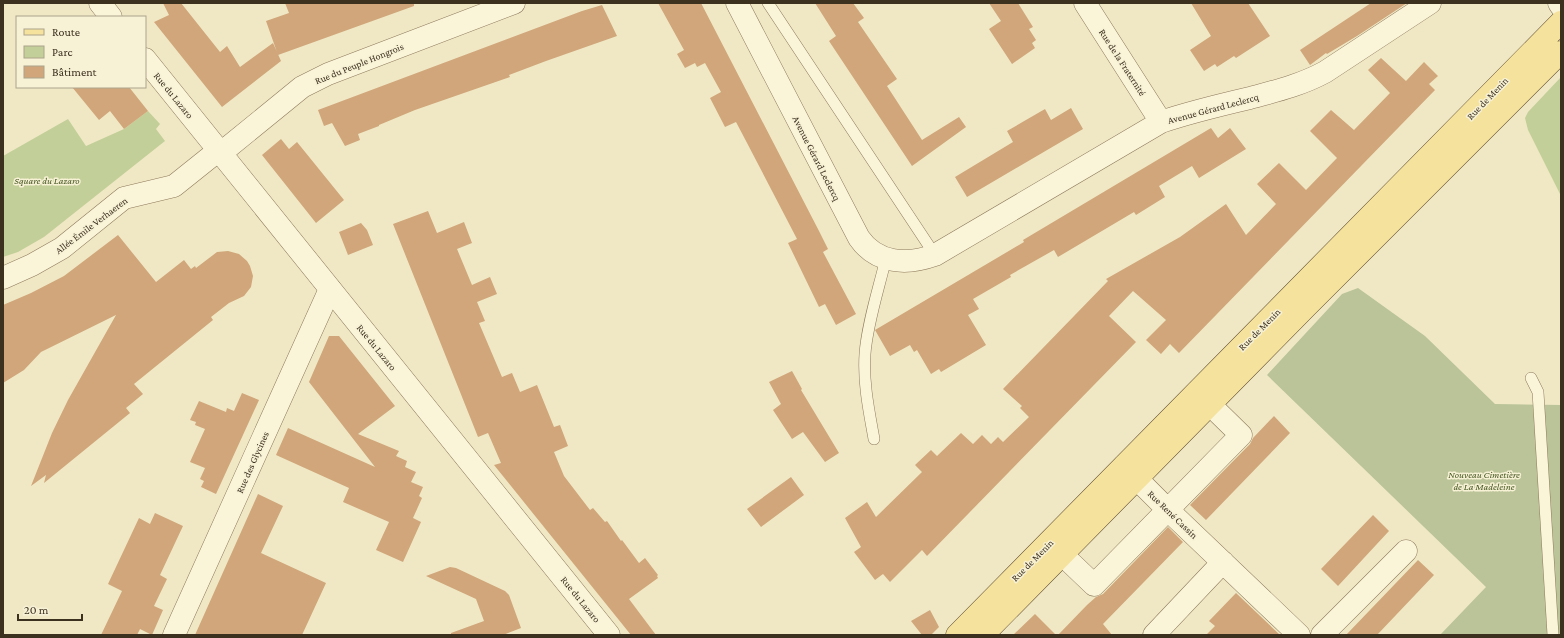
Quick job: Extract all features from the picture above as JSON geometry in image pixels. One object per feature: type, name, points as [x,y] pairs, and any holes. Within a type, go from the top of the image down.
[{"type":"main road","name":"Rue de Menin","points":[[957,635],[1055,548],[1203,399],[1561,22]]},
{"type":"main road","name":"Rue de Menin","points":[[1203,399],[1561,52]]},
{"type":"main road","name":"Rue de Menin","points":[[983,635],[1055,548]]},
{"type":"street","points":[[100,3],[110,16]]},
{"type":"street","name":"Rue du Peuple Hongrois","points":[[220,151],[302,87],[314,80],[514,3]]},
{"type":"street","name":"Avenue Gérard Leclercq","points":[[737,3],[864,246],[872,252],[886,258],[902,262],[924,259],[935,255],[1161,122],[1181,115],[1291,87],[1311,80],[1430,3]]},
{"type":"street","name":"Rue de la Fraternité","points":[[1085,3],[1161,122]]},
{"type":"street","name":"Rue du Lazaro","points":[[146,60],[609,635]]},
{"type":"street","name":"Allée Émile Verhaeren","points":[[3,278],[36,263],[62,248],[124,198],[174,186],[220,151]]},
{"type":"street","name":"Rue des Glycines","points":[[174,635],[330,289]]},
{"type":"street","points":[[1055,548],[1094,585],[1241,436],[1203,399]]},
{"type":"street","name":"Rue René Cassin","points":[[1131,472],[1168,510],[1300,635]]},
{"type":"street","points":[[1322,635],[1406,550]]},
{"type":"street","points":[[1154,635],[1223,562]]},
{"type":"lane","points":[[768,3],[935,255]]},
{"type":"lane","points":[[874,439],[866,396],[865,353],[886,258]]},
{"type":"lane","points":[[1531,378],[1538,392],[1553,635]]},
{"type":"green space","points":[[1561,77],[1561,196],[1528,130],[1525,118],[1528,112]]},
{"type":"green space","name":"Square du Lazaro","points":[[148,111],[160,124],[156,129],[165,141],[44,237],[18,252],[3,257],[3,156],[68,119],[86,146],[124,129]]},
{"type":"green space","name":"Nouveau Cimetière de La Madeleine","points":[[1358,288],[1425,336],[1495,404],[1561,405],[1561,635],[1440,635],[1486,587],[1267,375],[1342,294]]},
{"type":"building","points":[[163,3],[181,3],[220,52],[227,46],[240,67],[273,43],[281,61],[222,107],[154,22],[169,15]]},
{"type":"building","points":[[285,3],[414,3],[414,6],[278,55],[266,21],[289,13]]},
{"type":"building","points":[[658,3],[701,3],[828,249],[823,252],[856,314],[836,325],[825,304],[819,307],[788,243],[797,239],[746,141],[736,122],[725,127],[710,98],[721,92],[705,63],[697,67],[695,63],[685,68],[677,54],[684,50]]},
{"type":"building","points":[[815,3],[853,3],[864,18],[858,22],[897,79],[887,86],[922,140],[959,117],[966,127],[912,166],[829,41],[836,36]]},
{"type":"building","points":[[989,3],[1018,3],[1033,27],[1029,29],[1036,40],[1032,43],[1035,48],[1012,64],[989,29],[1001,21]]},
{"type":"building","points":[[1191,3],[1248,3],[1270,36],[1236,58],[1234,56],[1217,67],[1215,64],[1204,71],[1190,50],[1211,36]]},
{"type":"building","points":[[1371,3],[1407,3],[1357,36],[1327,54],[1326,53],[1310,65],[1300,50]]},
{"type":"building","points":[[602,5],[617,36],[509,75],[510,77],[415,110],[358,134],[360,140],[345,146],[332,123],[324,126],[318,110],[582,11]]},
{"type":"building","points":[[1381,58],[1406,81],[1424,62],[1438,76],[1429,84],[1435,90],[1179,353],[1170,344],[1161,354],[1146,340],[1166,320],[1133,291],[1109,316],[1136,342],[927,556],[922,550],[890,582],[883,574],[875,580],[854,552],[861,547],[845,518],[867,502],[876,517],[922,472],[915,465],[931,450],[937,456],[961,433],[973,444],[982,435],[991,444],[998,437],[1003,442],[1029,417],[1020,408],[1022,406],[1003,389],[1108,281],[1106,279],[1180,237],[1226,204],[1246,235],[1276,204],[1257,184],[1279,163],[1306,190],[1337,158],[1310,131],[1331,110],[1354,130],[1390,93],[1368,70]]},
{"type":"building","points":[[73,88],[130,88],[148,111],[124,129],[110,111],[99,120]]},
{"type":"building","points":[[1071,108],[1083,129],[967,197],[955,177],[1013,142],[1007,131],[1045,109],[1051,120]]},
{"type":"building","points":[[1211,128],[1218,138],[1230,128],[1246,149],[1199,178],[1192,166],[1159,186],[1165,197],[1136,215],[1134,212],[1058,257],[1054,250],[1010,275],[1011,277],[973,299],[979,309],[968,315],[986,345],[941,372],[939,369],[931,374],[917,350],[914,352],[910,345],[890,356],[875,330],[1024,242],[1023,240]]},
{"type":"building","points":[[281,139],[289,149],[297,142],[344,200],[316,223],[262,155]]},
{"type":"building","points":[[428,211],[437,233],[464,222],[472,243],[457,249],[472,285],[490,277],[497,294],[477,302],[485,321],[479,323],[502,377],[512,373],[520,392],[537,385],[554,427],[560,425],[568,446],[554,452],[564,476],[590,510],[593,508],[605,522],[607,521],[639,563],[645,558],[658,575],[658,578],[629,599],[656,635],[631,635],[494,465],[501,463],[488,433],[478,437],[393,224]]},
{"type":"building","points":[[361,223],[367,230],[373,245],[348,255],[339,232]]},
{"type":"building","points":[[118,235],[156,282],[184,260],[191,269],[195,266],[196,268],[217,252],[228,251],[239,254],[247,261],[253,276],[251,287],[244,296],[229,303],[211,317],[213,320],[134,384],[143,394],[126,408],[130,413],[44,483],[46,475],[31,486],[52,433],[68,400],[116,315],[41,352],[24,370],[3,383],[3,305],[64,276]]},
{"type":"building","points":[[329,336],[339,336],[395,406],[358,434],[399,451],[396,456],[407,461],[405,467],[416,472],[411,482],[423,487],[419,496],[422,498],[413,518],[421,522],[403,562],[376,550],[389,522],[343,502],[349,488],[276,455],[288,428],[375,467],[309,382]]},
{"type":"building","points":[[792,371],[802,389],[801,390],[839,453],[825,462],[803,432],[792,439],[773,410],[781,404],[769,382]]},
{"type":"building","points":[[242,393],[259,400],[216,494],[201,487],[204,481],[200,479],[205,468],[190,462],[205,429],[195,425],[196,422],[190,420],[199,401],[226,412],[227,408],[234,411]]},
{"type":"building","points":[[1274,416],[1290,433],[1206,520],[1190,505],[1250,444],[1253,438]]},
{"type":"building","points":[[791,477],[804,495],[761,527],[747,509]]},
{"type":"building","points":[[258,494],[283,506],[261,553],[326,583],[302,635],[195,635]]},
{"type":"building","points":[[155,513],[183,526],[160,575],[167,579],[154,606],[163,610],[152,635],[140,629],[137,635],[101,635],[122,591],[108,584],[139,518],[150,524]]},
{"type":"building","points":[[1373,515],[1389,531],[1338,586],[1321,569]]},
{"type":"building","points":[[1168,527],[1183,542],[1103,624],[1112,635],[1058,635],[1087,605],[1096,597],[1103,594]]},
{"type":"building","points":[[1418,560],[1434,575],[1377,635],[1346,635]]},
{"type":"building","points":[[450,567],[456,568],[505,591],[509,595],[521,628],[503,635],[451,635],[451,633],[484,621],[476,599],[426,576]]},
{"type":"building","points":[[1236,593],[1280,635],[1206,635],[1215,626],[1209,621]]},
{"type":"building","points":[[930,610],[939,627],[931,635],[922,635],[911,621]]},
{"type":"building","points":[[1035,614],[1056,635],[1013,635]]}]
